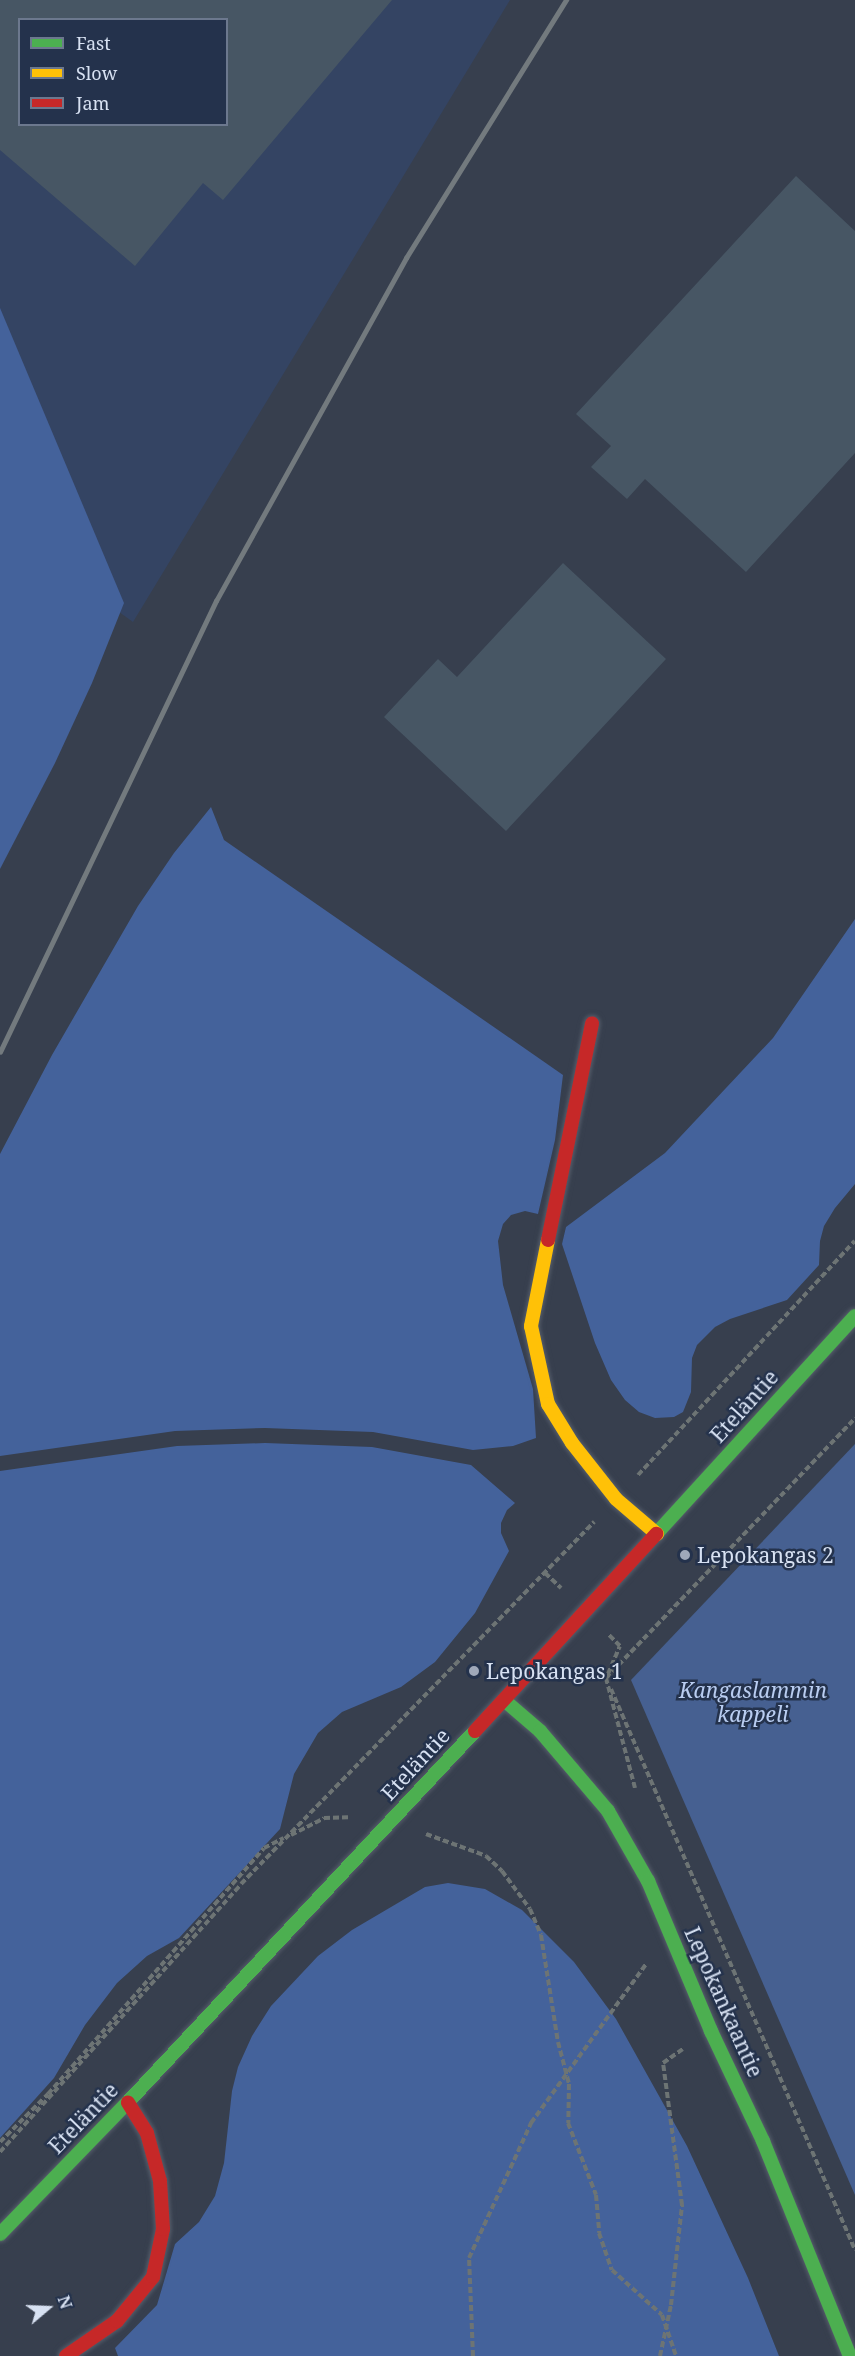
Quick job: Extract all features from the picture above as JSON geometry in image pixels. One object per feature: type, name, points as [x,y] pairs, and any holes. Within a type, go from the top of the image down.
[{"type":"street","points":[[592,1023],[531,1326],[548,1404],[572,1443],[616,1499],[657,1534]]},
{"type":"street","name":"Eteläntie","points":[[0,2234],[128,2102],[504,1700],[855,1316]]},
{"type":"street","name":"Lepokankaantie","points":[[504,1700],[540,1731],[608,1811],[648,1881],[711,2031],[763,2141],[850,2356]]},
{"type":"street","points":[[66,2356],[117,2321],[153,2277],[163,2229],[160,2181],[147,2133],[128,2102]]},
{"type":"path","points":[[0,2152],[233,1893],[616,1499],[855,1241]]},
{"type":"path","points":[[606,1678],[855,1418]]},
{"type":"path","points":[[544,1572],[620,1646],[606,1678],[638,1798]]},
{"type":"path","points":[[606,1678],[855,2250]]},
{"type":"path","points":[[0,2142],[48,2094],[264,1848],[324,1818],[346,1817],[427,1834],[486,1856],[502,1871],[530,1909],[541,1935],[558,2042],[569,2084],[567,2123],[596,2195],[599,2233],[612,2270],[662,2315],[676,2356]]},
{"type":"path","points":[[473,2356],[469,2258],[531,2123],[646,1967],[646,1956]]},
{"type":"path","points":[[660,2356],[682,2205],[663,2063],[711,2031]]},
{"type":"shaded area","points":[[0,0],[510,0],[133,622],[34,551],[0,465]]},
{"type":"shaded area","points":[[0,308],[124,603],[92,683],[55,763],[0,869]]},
{"type":"shaded area","points":[[211,807],[224,840],[563,1075],[555,1140],[538,1214],[525,1211],[511,1215],[503,1224],[498,1241],[503,1285],[533,1389],[536,1438],[513,1446],[473,1450],[373,1432],[265,1428],[175,1431],[0,1456],[0,1154],[52,1055],[138,906],[174,853]]},
{"type":"shaded area","points":[[855,919],[855,1184],[835,1208],[824,1226],[820,1241],[819,1265],[787,1300],[730,1319],[715,1327],[697,1345],[692,1358],[691,1392],[683,1412],[674,1417],[655,1418],[639,1412],[625,1400],[611,1380],[595,1343],[562,1244],[566,1227],[665,1153],[773,1038]]},
{"type":"shaded area","points":[[265,1443],[372,1447],[471,1465],[515,1503],[507,1510],[501,1523],[501,1533],[509,1551],[475,1613],[435,1662],[401,1687],[342,1712],[318,1733],[294,1774],[280,1829],[179,1938],[147,1956],[117,1983],[85,2025],[54,2078],[0,2138],[0,1471],[177,1446]]},
{"type":"shaded area","points":[[448,1883],[485,1889],[522,1910],[574,1962],[616,2019],[687,2146],[748,2278],[779,2356],[118,2356],[115,2348],[157,2305],[175,2244],[199,2222],[215,2196],[224,2163],[232,2091],[238,2067],[252,2036],[271,2006],[318,1956],[352,1930],[425,1887]]},
{"type":"green space","name":"Kangaslammin kappeli","points":[[855,1444],[855,2195],[631,1680]]},
{"type":"building","points":[[0,0],[392,0],[223,200],[203,183],[135,266],[0,150]]},
{"type":"building","points":[[796,176],[855,231],[855,453],[746,572],[645,479],[627,499],[591,467],[611,446],[576,414]]},
{"type":"building","points":[[563,563],[666,659],[506,831],[384,717],[438,659],[457,677]]},
{"type":"railway","points":[[0,1052],[216,601],[406,258],[566,0]]},
{"type":"traffic: fast","points":[[656,1534],[855,1316]]},
{"type":"traffic: fast","points":[[504,1700],[540,1731],[608,1811],[648,1881],[711,2031],[763,2141],[850,2356]]},
{"type":"traffic: fast","points":[[0,2234],[128,2102],[475,1731]]},
{"type":"traffic: slow","points":[[548,1240],[531,1326],[548,1404],[572,1443],[616,1499],[657,1534]]},
{"type":"traffic: jam","points":[[548,1240],[592,1023]]},
{"type":"traffic: jam","points":[[475,1731],[656,1534]]},
{"type":"traffic: jam","points":[[66,2356],[117,2321],[153,2277],[163,2229],[160,2181],[147,2133],[128,2102]]},
{"type":"place","name":"Lepokangas 2","points":[[685,1555]]},
{"type":"place","name":"Lepokangas 1","points":[[474,1671]]}]
